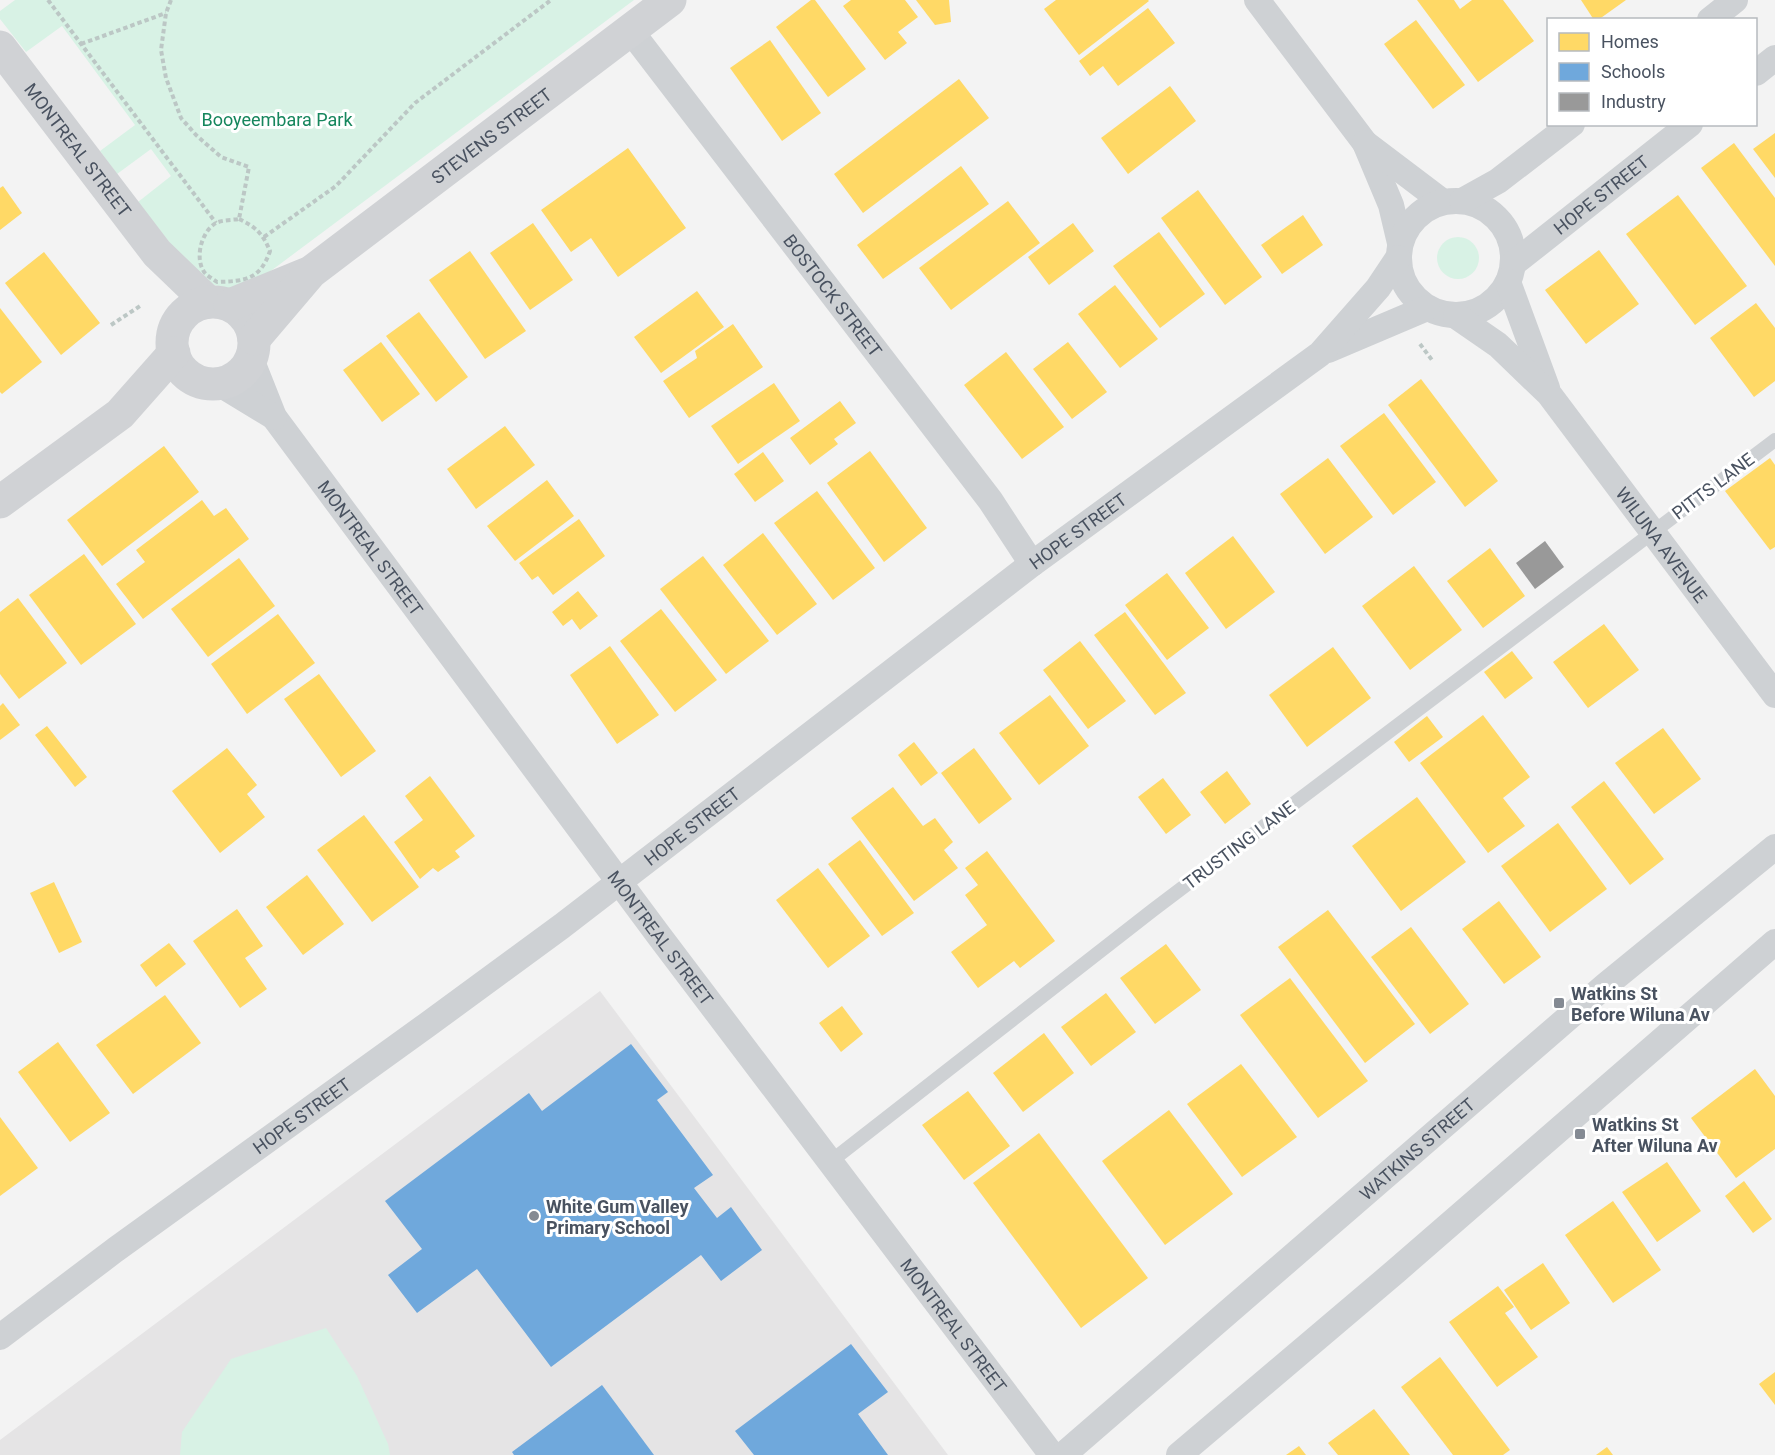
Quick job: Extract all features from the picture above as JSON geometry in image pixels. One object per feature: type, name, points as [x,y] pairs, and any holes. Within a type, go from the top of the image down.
[{"type":"street","name":"STEVENS STREET","points":[[253,349],[311,272],[670,0]]},
{"type":"street","points":[[1257,0],[1365,143],[1391,205],[1401,273],[1406,287],[1415,299],[1441,314],[1456,316],[1473,313],[1500,296],[1511,273],[1513,249],[1509,234],[1501,222],[1490,211],[1477,204],[1453,201],[1365,143]]},
{"type":"street","points":[[1712,18],[1735,0]]},
{"type":"street","name":"BOSTOCK STREET","points":[[630,30],[990,500],[1032,564]]},
{"type":"street","name":"MONTREAL STREET","points":[[0,47],[157,253],[219,304]]},
{"type":"street","points":[[1757,72],[1775,58]]},
{"type":"street","points":[[1399,250],[1409,225],[1424,210],[1453,201],[1498,181],[1569,126]]},
{"type":"street","name":"HOPE STREET","points":[[1511,273],[1688,126]]},
{"type":"street","name":"HOPE STREET","points":[[0,1337],[115,1250],[427,1025],[619,882],[1032,564],[1320,354],[1378,288],[1399,250]]},
{"type":"street","name":"MONTREAL STREET","points":[[157,253],[178,322]]},
{"type":"street","name":"STEVENS STREET","points":[[219,304],[311,272]]},
{"type":"street","name":"WILUNA AVENUE","points":[[1511,273],[1549,394]]},
{"type":"street","points":[[120,414],[208,382],[238,375],[253,349],[248,320],[239,311],[219,304],[191,309],[178,322],[173,333],[174,354],[182,368],[189,376],[208,382]]},
{"type":"street","name":"HOPE STREET","points":[[1320,354],[1427,308]]},
{"type":"street","name":"WILUNA AVENUE","points":[[1456,316],[1498,345],[1549,394],[1775,695]]},
{"type":"street","name":"MONTREAL STREET","points":[[253,349],[274,417],[619,882],[1052,1455]]},
{"type":"street","points":[[0,502],[120,414],[174,354]]},
{"type":"street","name":"MONTREAL STREET","points":[[208,382],[274,417]]},
{"type":"street","name":"WATKINS STREET","points":[[1063,1455],[1606,985],[1775,847]]},
{"type":"street","points":[[1179,1455],[1396,1271],[1775,942]]},
{"type":"lane","name":"PITTS LANE","points":[[1652,532],[1775,440]]},
{"type":"lane","name":"TRUSTING LANE","points":[[830,1162],[1154,909],[1652,532]]},
{"type":"path","points":[[48,0],[216,223]]},
{"type":"path","points":[[171,0],[166,13],[161,50],[166,78],[181,118],[196,135],[221,157],[249,167],[239,219]]},
{"type":"path","points":[[264,237],[336,186],[415,104],[551,0]]},
{"type":"path","points":[[81,44],[166,13]]},
{"type":"path","points":[[239,219],[255,226],[264,237],[270,251],[267,262],[255,276],[236,281],[217,282],[203,270],[200,257],[201,243],[216,223],[239,219]]},
{"type":"path","points":[[111,325],[140,306]]},
{"type":"shaded area","name":"White Gum Valley Primary School","points":[[600,991],[948,1455],[0,1455],[0,1440]]},
{"type":"green space","name":"Booyeembara Park","points":[[15,0],[634,0],[260,279],[230,289],[197,278],[138,202],[171,176],[151,149],[117,174],[100,151],[135,125],[62,26],[26,52],[0,19],[0,11]]},
{"type":"green space","points":[[1458,237],[1473,243],[1479,258],[1473,273],[1458,279],[1443,273],[1437,258],[1443,243]]},
{"type":"green space","points":[[326,1328],[357,1376],[388,1444],[390,1455],[180,1455],[182,1432],[231,1359]]},
{"type":"building: Homes","points":[[811,0],[815,0],[866,69],[828,97],[776,27]]},
{"type":"building: Homes","points":[[851,0],[905,0],[918,17],[898,32],[907,43],[885,60],[843,6]]},
{"type":"building: Homes","points":[[916,0],[949,0],[951,22],[935,25]]},
{"type":"building: Homes","points":[[1056,0],[1149,1],[1079,55],[1044,9]]},
{"type":"building: Homes","points":[[1417,0],[1454,0],[1460,9],[1472,0],[1503,0],[1534,41],[1478,82]]},
{"type":"building: Homes","points":[[1581,0],[1626,0],[1601,18],[1593,18]]},
{"type":"building: Homes","points":[[1148,8],[1175,43],[1118,86],[1103,66],[1090,76],[1079,61]]},
{"type":"building: Homes","points":[[1416,20],[1465,85],[1433,109],[1384,44]]},
{"type":"building: Homes","points":[[770,40],[821,113],[782,141],[730,68]]},
{"type":"building: Homes","points":[[959,79],[989,118],[863,213],[834,174]]},
{"type":"building: Homes","points":[[1170,86],[1196,121],[1128,174],[1101,138]]},
{"type":"building: Homes","points":[[1775,133],[1775,178],[1753,149]]},
{"type":"building: Homes","points":[[1734,143],[1775,198],[1775,266],[1701,168]]},
{"type":"building: Homes","points":[[628,148],[686,228],[618,277],[591,238],[571,252],[541,210]]},
{"type":"building: Homes","points":[[961,166],[989,204],[883,279],[857,245]]},
{"type":"building: Homes","points":[[3,186],[22,213],[0,230],[0,188]]},
{"type":"building: Homes","points":[[1198,190],[1262,277],[1225,305],[1161,218]]},
{"type":"building: Homes","points":[[1678,195],[1747,286],[1695,325],[1626,234]]},
{"type":"building: Homes","points":[[1008,201],[1040,243],[951,310],[919,268]]},
{"type":"building: Homes","points":[[1303,215],[1323,245],[1282,274],[1261,245]]},
{"type":"building: Homes","points":[[533,223],[573,280],[530,310],[490,253]]},
{"type":"building: Homes","points":[[1073,223],[1094,251],[1049,285],[1028,257]]},
{"type":"building: Homes","points":[[1159,232],[1205,294],[1160,328],[1113,266]]},
{"type":"building: Homes","points":[[1599,250],[1639,304],[1586,344],[1545,290]]},
{"type":"building: Homes","points":[[470,251],[526,331],[485,359],[429,280]]},
{"type":"building: Homes","points":[[44,252],[100,323],[61,355],[5,283]]},
{"type":"building: Homes","points":[[1115,285],[1158,339],[1120,368],[1078,314]]},
{"type":"building: Homes","points":[[697,291],[724,327],[661,373],[634,337]]},
{"type":"building: Homes","points":[[1756,303],[1775,328],[1775,381],[1754,397],[1710,338]]},
{"type":"building: Homes","points":[[0,308],[42,362],[2,394],[0,392]]},
{"type":"building: Homes","points":[[419,312],[468,377],[436,402],[386,336]]},
{"type":"building: Homes","points":[[733,324],[763,367],[689,418],[663,381],[697,358],[695,351]]},
{"type":"building: Homes","points":[[381,342],[420,394],[382,422],[343,370]]},
{"type":"building: Homes","points":[[1068,342],[1107,392],[1072,419],[1033,369]]},
{"type":"building: Homes","points":[[1006,352],[1064,427],[1022,459],[964,385]]},
{"type":"building: Homes","points":[[1421,379],[1498,481],[1465,507],[1388,405]]},
{"type":"building: Homes","points":[[774,383],[800,421],[738,464],[711,426]]},
{"type":"building: Homes","points":[[840,401],[856,423],[834,439],[838,444],[810,465],[790,438]]},
{"type":"building: Homes","points":[[1384,413],[1436,482],[1393,515],[1340,446]]},
{"type":"building: Homes","points":[[505,426],[535,465],[476,509],[447,469]]},
{"type":"building: Homes","points":[[164,446],[199,492],[102,566],[67,520]]},
{"type":"building: Homes","points":[[870,451],[927,528],[884,562],[827,483]]},
{"type":"building: Homes","points":[[763,452],[784,481],[755,502],[734,474]]},
{"type":"building: Homes","points":[[1328,458],[1373,517],[1325,554],[1280,494]]},
{"type":"building: Homes","points":[[1770,458],[1775,465],[1775,547],[1770,550],[1725,491]]},
{"type":"building: Homes","points":[[547,480],[574,516],[515,561],[487,526]]},
{"type":"building: Homes","points":[[817,491],[875,568],[833,600],[774,523]]},
{"type":"building: Homes","points":[[202,500],[214,516],[226,508],[249,539],[143,619],[116,584],[145,562],[136,550]]},
{"type":"building: Homes","points":[[579,519],[605,556],[553,595],[538,576],[532,580],[519,563]]},
{"type":"building: Homes","points":[[763,533],[817,604],[777,635],[723,565]]},
{"type":"building: Homes","points":[[1233,536],[1275,592],[1226,629],[1185,573]]},
{"type":"building: Homes","points":[[1490,548],[1525,596],[1483,628],[1447,581]]},
{"type":"building: Homes","points":[[84,554],[136,624],[81,665],[29,595]]},
{"type":"building: Homes","points":[[703,556],[769,641],[726,674],[660,589]]},
{"type":"building: Homes","points":[[239,558],[275,606],[208,657],[171,609]]},
{"type":"building: Homes","points":[[1414,566],[1462,630],[1410,670],[1362,606]]},
{"type":"building: Homes","points":[[1167,573],[1209,628],[1167,660],[1125,605]]},
{"type":"building: Homes","points":[[578,591],[598,616],[580,630],[572,619],[563,626],[552,612]]},
{"type":"building: Homes","points":[[18,598],[67,663],[19,699],[0,674],[0,612]]},
{"type":"building: Homes","points":[[661,609],[717,680],[675,712],[620,641]]},
{"type":"building: Homes","points":[[1125,612],[1186,693],[1155,715],[1094,635]]},
{"type":"building: Homes","points":[[278,614],[315,663],[247,714],[211,664]]},
{"type":"building: Homes","points":[[1604,624],[1639,670],[1588,708],[1553,662]]},
{"type":"building: Homes","points":[[1080,641],[1126,701],[1088,729],[1043,670]]},
{"type":"building: Homes","points":[[610,646],[659,715],[617,744],[570,675]]},
{"type":"building: Homes","points":[[1333,647],[1371,698],[1307,747],[1269,695]]},
{"type":"building: Homes","points":[[1512,651],[1533,678],[1505,699],[1484,672]]},
{"type":"building: Homes","points":[[319,674],[376,751],[341,777],[284,699]]},
{"type":"building: Homes","points":[[1050,695],[1089,746],[1039,785],[999,733]]},
{"type":"building: Homes","points":[[3,703],[20,725],[0,740],[0,706]]},
{"type":"building: Homes","points":[[1483,715],[1530,777],[1503,798],[1525,826],[1488,853],[1420,763]]},
{"type":"building: Homes","points":[[1427,716],[1443,737],[1409,762],[1394,742]]},
{"type":"building: Homes","points":[[47,726],[87,777],[75,787],[35,735]]},
{"type":"building: Homes","points":[[1663,728],[1701,779],[1654,814],[1615,763]]},
{"type":"building: Homes","points":[[914,742],[938,773],[921,786],[898,755]]},
{"type":"building: Homes","points":[[227,748],[257,785],[247,794],[265,817],[220,853],[172,791]]},
{"type":"building: Homes","points":[[974,748],[1012,799],[979,824],[941,773]]},
{"type":"building: Homes","points":[[1227,771],[1251,804],[1225,824],[1200,792]]},
{"type":"building: Homes","points":[[430,776],[475,836],[455,851],[460,857],[438,872],[433,868],[420,879],[394,842],[423,820],[405,796]]},
{"type":"building: Homes","points":[[1163,778],[1191,815],[1166,834],[1138,797]]},
{"type":"building: Homes","points":[[1604,781],[1664,859],[1630,885],[1571,807]]},
{"type":"building: Homes","points":[[893,787],[923,826],[935,818],[953,842],[944,850],[958,868],[914,901],[851,818]]},
{"type":"building: Homes","points":[[1417,797],[1466,862],[1401,911],[1352,846]]},
{"type":"building: Homes","points":[[364,815],[419,887],[372,922],[317,850]]},
{"type":"building: Homes","points":[[1558,823],[1607,889],[1550,932],[1501,866]]},
{"type":"building: Homes","points":[[860,840],[914,913],[882,936],[828,864]]},
{"type":"building: Homes","points":[[987,851],[1055,941],[1020,968],[1014,961],[978,988],[951,952],[987,925],[965,895],[978,885],[965,868]]},
{"type":"building: Homes","points":[[818,868],[870,936],[828,968],[776,900]]},
{"type":"building: Homes","points":[[307,875],[344,924],[303,955],[266,907]]},
{"type":"building: Homes","points":[[54,882],[82,942],[59,953],[30,893]]},
{"type":"building: Homes","points":[[1499,901],[1541,957],[1504,984],[1462,929]]},
{"type":"building: Homes","points":[[237,909],[263,946],[245,958],[267,989],[240,1008],[193,941]]},
{"type":"building: Homes","points":[[1328,910],[1415,1024],[1365,1063],[1278,947]]},
{"type":"building: Homes","points":[[1411,927],[1469,1004],[1430,1034],[1371,957]]},
{"type":"building: Homes","points":[[169,943],[186,964],[156,987],[140,965]]},
{"type":"building: Homes","points":[[1166,944],[1201,990],[1155,1024],[1120,978]]},
{"type":"building: Homes","points":[[1290,978],[1368,1081],[1318,1118],[1240,1015]]},
{"type":"building: Homes","points":[[1106,993],[1136,1032],[1091,1066],[1061,1027]]},
{"type":"building: Homes","points":[[165,995],[201,1043],[133,1094],[96,1045]]},
{"type":"building: Homes","points":[[842,1006],[863,1034],[841,1052],[819,1023]]},
{"type":"building: Homes","points":[[1044,1033],[1074,1073],[1023,1112],[993,1073]]},
{"type":"building: Homes","points":[[58,1042],[110,1113],[70,1142],[18,1072]]},
{"type":"building: Homes","points":[[1241,1064],[1297,1137],[1242,1177],[1187,1104]]},
{"type":"building: Homes","points":[[1755,1069],[1775,1096],[1775,1149],[1736,1178],[1691,1118]]},
{"type":"building: Homes","points":[[968,1091],[1010,1146],[964,1180],[922,1125]]},
{"type":"building: Homes","points":[[1169,1110],[1233,1194],[1165,1245],[1102,1161]]},
{"type":"building: Homes","points":[[0,1117],[38,1168],[0,1196]]},
{"type":"building: Homes","points":[[1039,1133],[1148,1278],[1081,1328],[973,1183]]},
{"type":"building: Homes","points":[[1667,1162],[1701,1211],[1657,1242],[1622,1192]]},
{"type":"building: Homes","points":[[1744,1181],[1772,1219],[1753,1233],[1725,1196]]},
{"type":"building: Homes","points":[[1613,1201],[1661,1270],[1613,1303],[1565,1235]]},
{"type":"building: Homes","points":[[1543,1263],[1570,1303],[1531,1330],[1504,1290]]},
{"type":"building: Homes","points":[[1498,1286],[1514,1307],[1505,1313],[1538,1357],[1497,1387],[1449,1322]]},
{"type":"building: Homes","points":[[1440,1357],[1510,1450],[1503,1455],[1453,1455],[1401,1387]]},
{"type":"building: Homes","points":[[1775,1372],[1775,1405],[1759,1384]]},
{"type":"building: Homes","points":[[1374,1409],[1410,1455],[1338,1455],[1328,1443]]},
{"type":"building: Homes","points":[[1299,1446],[1306,1455],[1286,1455]]},
{"type":"building: Homes","points":[[1607,1447],[1613,1455],[1596,1455]]},
{"type":"building: Schools","points":[[631,1044],[668,1092],[657,1100],[713,1175],[694,1188],[717,1218],[731,1207],[762,1250],[721,1281],[701,1255],[551,1367],[477,1269],[417,1313],[388,1275],[422,1249],[385,1201],[529,1093],[542,1111]]},
{"type":"building: Schools","points":[[851,1344],[888,1392],[858,1414],[888,1455],[754,1455],[735,1431]]},
{"type":"building: Schools","points":[[602,1385],[654,1455],[514,1455],[512,1452]]},
{"type":"building: Industry","points":[[1545,541],[1564,567],[1535,589],[1516,563]]},
{"type":"place","name":"Watkins St Before Wiluna Av","points":[[1559,1003]]},
{"type":"place","name":"Watkins St After Wiluna Av","points":[[1580,1134]]},
{"type":"place","name":"White Gum Valley Primary School","points":[[534,1216]]}]
